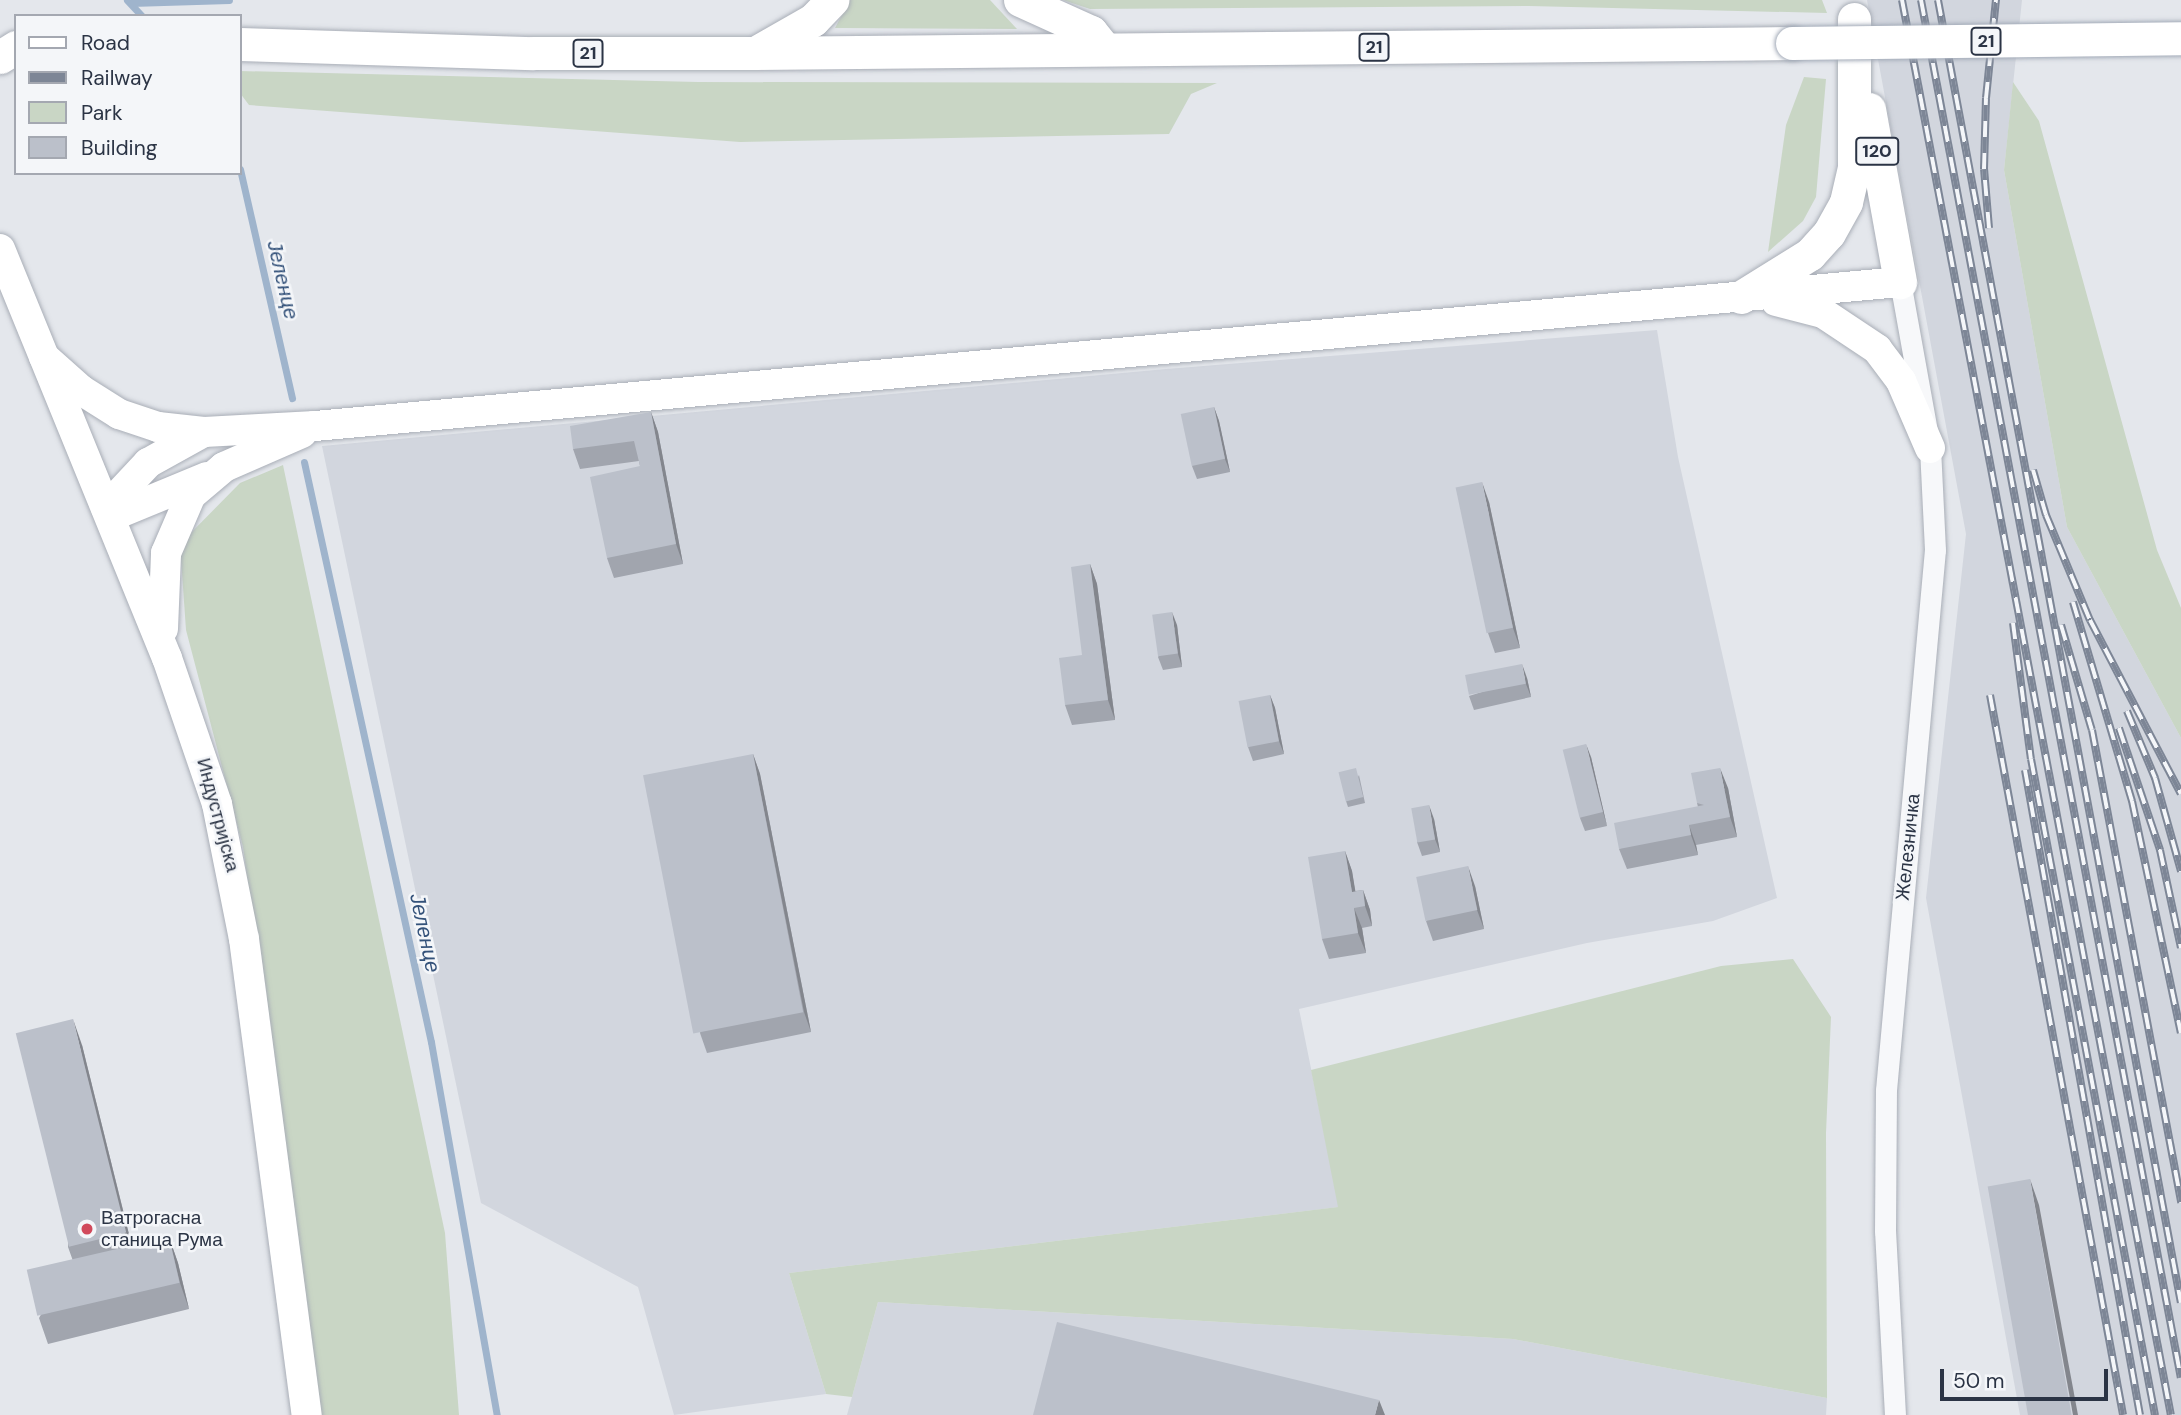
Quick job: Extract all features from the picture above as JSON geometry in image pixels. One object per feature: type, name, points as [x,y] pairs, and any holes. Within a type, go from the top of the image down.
[{"type":"main road","points":[[755,53],[813,20],[832,0]]},
{"type":"main road","points":[[1020,0],[1091,32],[1105,49]]},
{"type":"main road","points":[[1741,296],[1810,254],[1829,233],[1846,202],[1854,167],[1852,10]]},
{"type":"main road","name":"120","points":[[1852,10],[1900,282]]},
{"type":"main road","name":"21","points":[[242,44],[520,53],[755,53],[2181,38]]},
{"type":"main road","name":"Индустријска","points":[[0,249],[167,658],[205,764],[233,872],[307,1415]]},
{"type":"main road","points":[[44,358],[81,390],[118,414],[158,427],[204,432],[315,426],[1900,282]]},
{"type":"main road","points":[[1741,296],[1815,310],[1868,341],[1902,382],[1930,447]]},
{"type":"main road","points":[[108,512],[208,477],[250,453],[315,426]]},
{"type":"main road","points":[[108,512],[148,463],[204,432]]},
{"type":"main road","points":[[167,658],[161,601],[166,553],[183,508],[208,477]]},
{"type":"street","name":"Железничка","points":[[1895,1415],[1885,1231],[1886,1090],[1932,602],[1935,513],[1930,447],[1900,282]]},
{"type":"shaded area","points":[[1867,0],[2022,0],[2004,170],[2067,527],[2181,738],[2181,1415],[2020,1415],[1926,898],[1966,534]]},
{"type":"shaded area","points":[[1657,330],[1678,457],[1777,898],[1713,921],[1587,943],[1299,1009],[1339,1207],[789,1273],[826,1394],[674,1415],[638,1287],[481,1203],[322,446],[1166,369]]},
{"type":"shaded area","points":[[878,1302],[1513,1339],[1827,1398],[1826,1415],[847,1415]]},
{"type":"green space","points":[[850,0],[990,0],[1017,29],[835,28]]},
{"type":"green space","points":[[1063,0],[1822,0],[1827,13],[1529,6],[1090,9]]},
{"type":"green space","points":[[242,71],[698,82],[1217,83],[1191,94],[1169,134],[740,142],[249,105],[242,96]]},
{"type":"green space","points":[[1804,77],[1826,79],[1816,197],[1803,221],[1768,252],[1786,125]]},
{"type":"green space","points":[[2013,82],[2039,121],[2157,550],[2181,608],[2181,738],[2067,527],[2004,170]]},
{"type":"green space","points":[[283,465],[445,1233],[459,1415],[319,1415],[243,847],[186,630],[180,544],[240,483]]},
{"type":"green space","points":[[1793,959],[1831,1017],[1826,1133],[1827,1398],[1513,1339],[878,1302],[852,1397],[826,1394],[789,1273],[1338,1207],[1311,1070],[1721,966]]},
{"type":"building","points":[[1214,407],[1225,459],[1192,466],[1181,414]]},
{"type":"building","points":[[651,412],[676,544],[607,558],[590,477],[640,466],[634,441],[573,449],[570,426]]},
{"type":"building","points":[[1482,482],[1513,628],[1487,633],[1456,488]]},
{"type":"building","points":[[1090,564],[1108,700],[1065,705],[1059,658],[1082,655],[1071,567]]},
{"type":"building","points":[[1172,612],[1178,654],[1158,656],[1152,615]]},
{"type":"building","points":[[1522,664],[1526,684],[1469,695],[1465,675]]},
{"type":"building","points":[[1270,695],[1279,741],[1248,747],[1239,701]]},
{"type":"building","points":[[1586,744],[1603,812],[1580,818],[1563,750]]},
{"type":"building","points":[[753,754],[803,1012],[693,1034],[643,775]]},
{"type":"building","points":[[1356,768],[1363,797],[1346,801],[1339,772]]},
{"type":"building","points":[[1720,768],[1730,817],[1689,825],[1691,835],[1619,849],[1614,823],[1704,805],[1697,803],[1691,773]]},
{"type":"building","points":[[1429,805],[1435,839],[1417,843],[1411,808]]},
{"type":"building","points":[[1345,851],[1352,892],[1363,890],[1365,906],[1354,908],[1358,933],[1322,939],[1308,857]]},
{"type":"building","points":[[1468,866],[1477,910],[1426,921],[1416,877]]},
{"type":"building","points":[[73,1019],[126,1232],[69,1247],[16,1033]]},
{"type":"building","points":[[2030,1179],[2072,1415],[2028,1415],[1988,1186]]},
{"type":"building","points":[[169,1237],[180,1283],[37,1316],[27,1270]]},
{"type":"building","points":[[1057,1322],[1379,1400],[1375,1415],[1033,1415]]},
{"type":"waterway","name":"Јеленце","points":[[127,0],[140,14]]},
{"type":"waterway","points":[[131,3],[229,0]]},
{"type":"waterway","name":"Јеленце","points":[[241,175],[292,398]]},
{"type":"waterway","name":"Јеленце","points":[[304,462],[431,1042],[497,1415]]},
{"type":"railway","points":[[1902,0],[2171,1415]]},
{"type":"railway","points":[[1921,0],[2181,1378]]},
{"type":"railway","points":[[1938,0],[2181,1303]]},
{"type":"railway","points":[[1989,228],[1984,169],[1986,98],[1996,0]]},
{"type":"railway","points":[[2033,470],[2046,515],[2090,620],[2181,794]]},
{"type":"railway","points":[[2073,602],[2132,801],[2181,1033]]},
{"type":"railway","points":[[2013,623],[2031,759],[2155,1415]]},
{"type":"railway","points":[[2061,625],[2092,730],[2181,1203]]},
{"type":"railway","points":[[1990,695],[2123,1415]]},
{"type":"railway","points":[[2127,711],[2155,778],[2181,871]]},
{"type":"railway","points":[[2119,728],[2160,850],[2181,948]]},
{"type":"railway","points":[[2025,770],[2140,1415]]},
{"type":"place","name":"Ватрогасна станица Рума","points":[[87,1229]]}]
